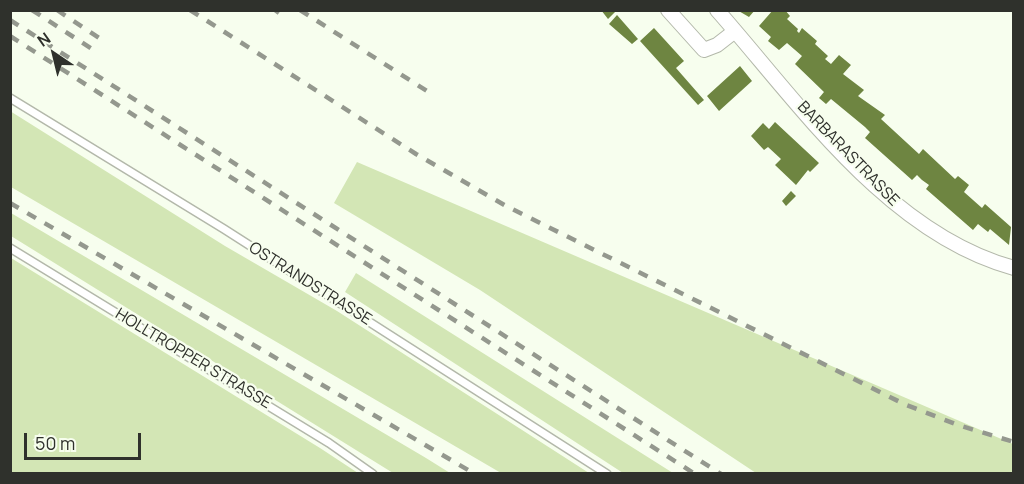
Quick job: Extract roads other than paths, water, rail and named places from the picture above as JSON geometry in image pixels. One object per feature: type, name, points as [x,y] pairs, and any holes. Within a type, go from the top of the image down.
[{"type":"street","points":[[668,10],[704,50],[717,45],[735,31]]},
{"type":"street","name":"BARBARASTRASSE","points":[[717,10],[834,143],[886,196],[929,229],[995,262],[1014,268]]},
{"type":"lane","name":"OSTRANDSTRASSE","points":[[10,98],[244,242],[607,474]]},
{"type":"lane","name":"HOLLTROPPER STRASSE","points":[[10,248],[329,443],[373,474]]},
{"type":"railway","points":[[32,10],[92,49]]},
{"type":"railway","points":[[57,10],[99,38]]},
{"type":"railway","points":[[190,10],[416,154],[506,206],[904,404],[958,425],[1014,442]]},
{"type":"railway","points":[[275,10],[279,13]]},
{"type":"railway","points":[[300,10],[430,93]]},
{"type":"railway","points":[[10,20],[721,474]]},
{"type":"railway","points":[[10,36],[695,474]]},
{"type":"railway","points":[[10,203],[475,474]]}]
